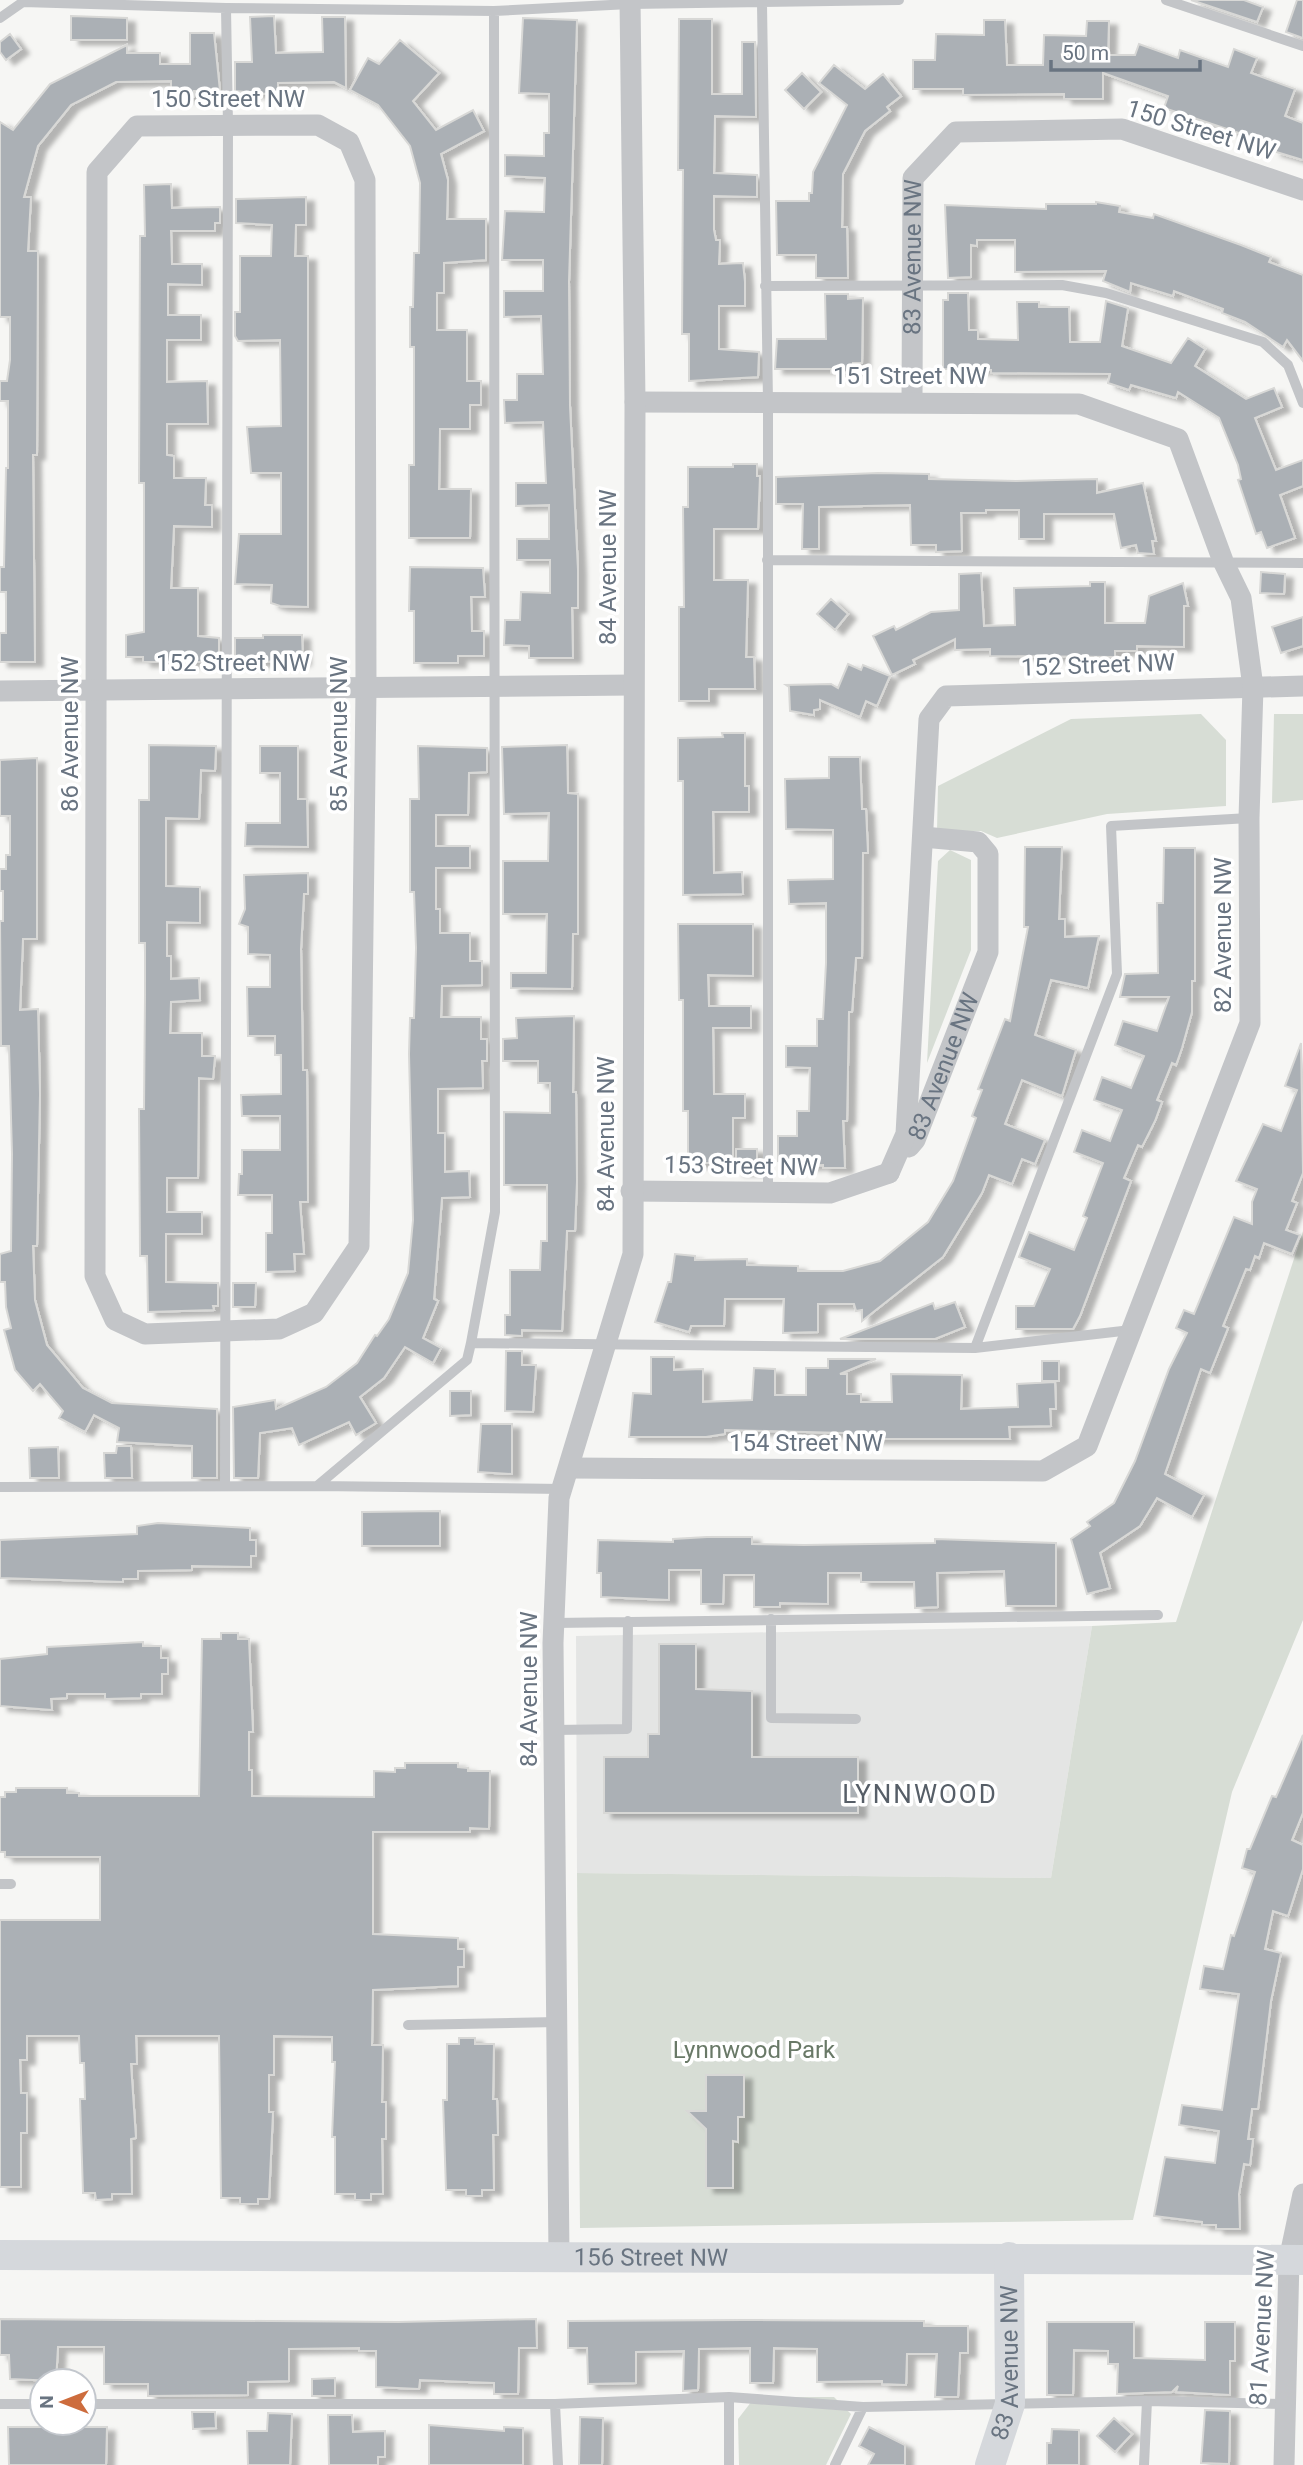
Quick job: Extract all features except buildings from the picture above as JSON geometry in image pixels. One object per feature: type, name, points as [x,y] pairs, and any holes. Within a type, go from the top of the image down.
[{"type":"street","name":"84 Avenue NW","points":[[559,2256],[554,1623],[559,1498],[608,1344],[633,1254],[631,1191],[635,402],[630,2]]},
{"type":"street","name":"150 Street NW","points":[[137,125],[318,125]]},
{"type":"street","name":"86 Avenue NW","points":[[137,125],[97,172],[95,1276],[115,1320],[145,1334],[226,1331]]},
{"type":"street","name":"85 Avenue NW","points":[[226,1331],[279,1329],[314,1313],[359,1246],[366,689],[365,180],[349,142],[318,125]]},
{"type":"street","name":"150 Street NW","points":[[956,132],[1122,129],[1303,190]]},
{"type":"street","name":"83 Avenue NW","points":[[912,401],[913,178],[956,132]]},
{"type":"street","name":"151 Street NW","points":[[635,402],[912,401],[1079,404],[1178,439]]},
{"type":"street","name":"82 Avenue NW","points":[[1043,1471],[1087,1446],[1250,1023],[1249,818],[1253,687],[1241,598],[1223,562],[1178,439]]},
{"type":"street","name":"152 Street NW","points":[[0,691],[633,685]]},
{"type":"street","name":"152 Street NW","points":[[946,696],[1303,686]]},
{"type":"street","name":"83 Avenue NW","points":[[889,1173],[906,1134],[929,719],[946,696]]},
{"type":"street","name":"83 Avenue NW","points":[[889,1173],[915,1140],[988,952],[988,854],[978,842],[923,837]]},
{"type":"street","name":"153 Street NW","points":[[631,1191],[830,1193],[889,1173]]},
{"type":"street","name":"154 Street NW","points":[[569,1468],[1043,1471]]},
{"type":"street","name":"81 Avenue NW","points":[[1284,2465],[1283,2404],[1303,2194]]},
{"type":"street","name":"156 Street NW","points":[[0,2255],[1296,2260]]},
{"type":"street","name":"83 Avenue NW","points":[[990,2465],[1010,2404],[1009,2257]]},
{"type":"lane","points":[[0,18],[23,1],[226,8],[494,11],[630,2],[762,4],[899,0]]},
{"type":"lane","points":[[1167,0],[1303,46]]},
{"type":"lane","points":[[762,4],[768,402],[768,1193]]},
{"type":"lane","points":[[225,1485],[226,8]]},
{"type":"lane","points":[[317,1486],[467,1360],[495,1212],[494,11]]},
{"type":"lane","points":[[765,286],[1062,285],[1106,292],[1263,342],[1288,365],[1303,403]]},
{"type":"lane","points":[[767,560],[1303,563]]},
{"type":"lane","points":[[975,1348],[1118,974],[1111,826],[1249,818]]},
{"type":"lane","points":[[471,1343],[975,1348],[1131,1330]]},
{"type":"lane","points":[[0,1487],[225,1485],[562,1489]]},
{"type":"lane","points":[[554,1623],[1158,1615]]},
{"type":"lane","points":[[771,1619],[771,1718],[856,1719]]},
{"type":"lane","points":[[554,1730],[627,1729],[628,1621]]},
{"type":"lane","points":[[408,2025],[557,2022]]},
{"type":"lane","points":[[98,2404],[555,2404],[729,2397],[863,2407],[1147,2401],[1283,2404]]},
{"type":"lane","points":[[729,2397],[729,2465]]},
{"type":"lane","points":[[1144,2465],[1147,2401]]},
{"type":"lane","points":[[0,2404],[28,2404]]},
{"type":"lane","points":[[555,2404],[558,2465]]},
{"type":"lane","points":[[835,2465],[863,2407]]},
{"type":"shaded area","points":[[1092,1626],[1051,1878],[577,1873],[576,1636]]},
{"type":"green space","points":[[1201,714],[1226,740],[1226,806],[1107,814],[997,838],[981,831],[937,831],[938,786],[1071,719]]},
{"type":"green space","points":[[1274,714],[1303,714],[1303,800],[1272,803]]},
{"type":"green space","points":[[950,850],[971,860],[971,950],[927,1063],[938,861]]},
{"type":"green space","name":"Lynnwood Park","points":[[1303,1231],[1303,1620],[1232,1792],[1133,2220],[580,2228],[577,1873],[1051,1878],[1092,1626],[1176,1622]]},
{"type":"green space","points":[[755,2397],[834,2397],[851,2414],[826,2465],[739,2465],[738,2419]]},
{"type":"district","name":"LYNNWOOD","points":[[920,1794]]}]
